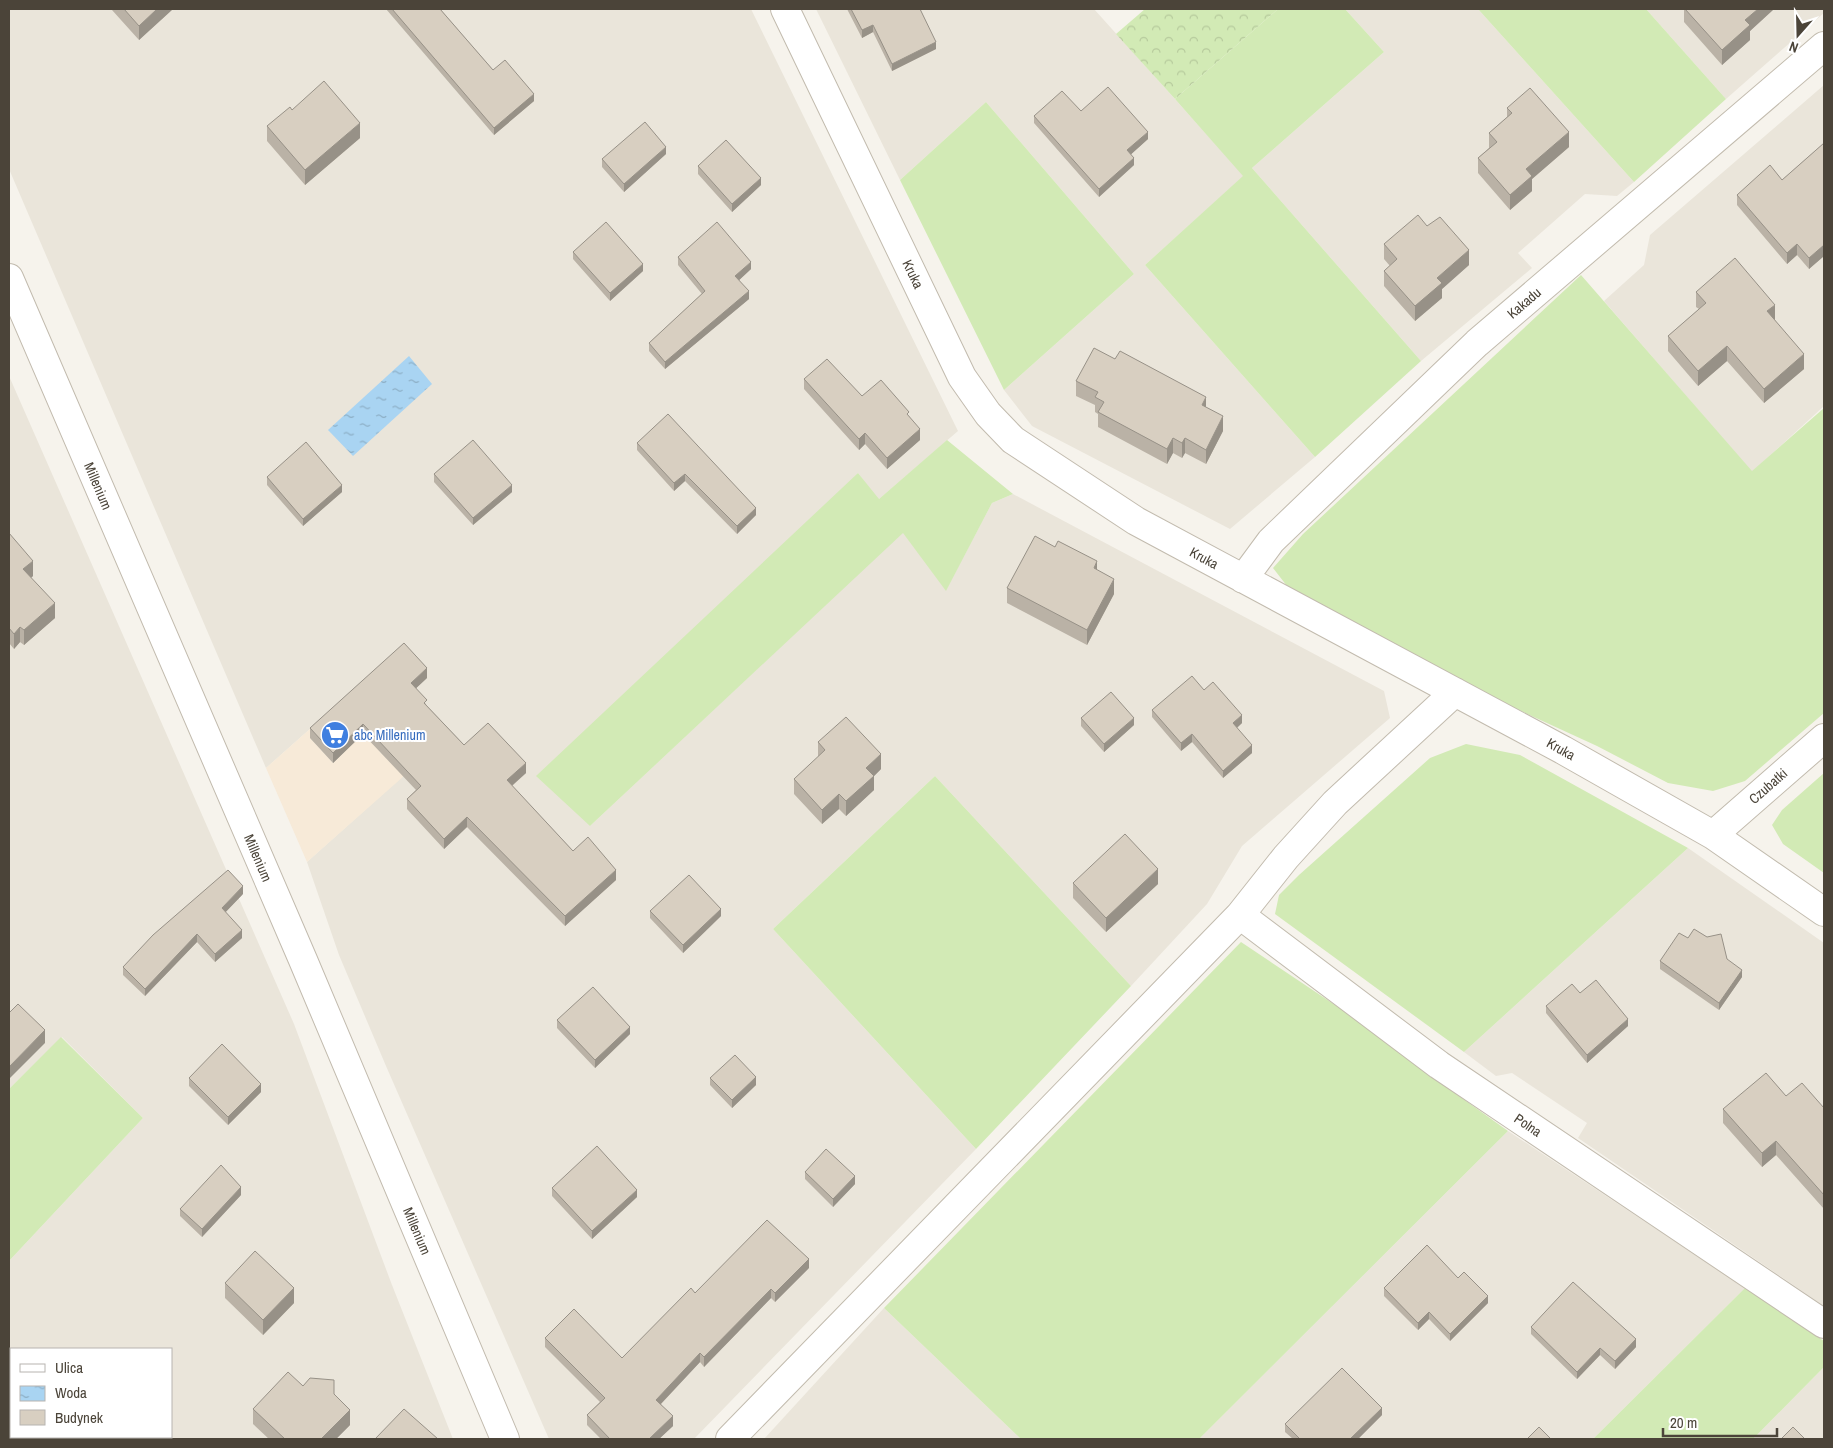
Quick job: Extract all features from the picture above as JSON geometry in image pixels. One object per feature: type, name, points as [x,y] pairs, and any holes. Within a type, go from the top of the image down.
[{"type":"street","name":"Kruka","points":[[784,9],[962,377],[988,414],[1013,440],[1136,521],[1563,750],[1712,835],[1824,912]]},
{"type":"street","name":"Kakadu","points":[[1242,579],[1271,541],[1477,343],[1824,46]]},
{"type":"street","name":"Millenium","points":[[9,278],[306,968],[505,1439]]},
{"type":"street","points":[[730,1439],[1240,915],[1286,856],[1335,803],[1455,692]]},
{"type":"street","name":"Czubatki","points":[[1712,835],[1824,738]]},
{"type":"street","name":"Polna","points":[[1240,915],[1439,1065],[1824,1324]]},
{"type":"shaded area","points":[[9,9],[751,9],[958,431],[878,500],[858,473],[590,826],[903,532],[946,590],[992,503],[1013,494],[1384,691],[1390,718],[1242,846],[1207,904],[1131,986],[935,776],[773,929],[976,1149],[694,1439],[549,1439],[339,955],[307,862],[403,776],[380,751],[367,731],[333,763],[310,738],[337,705],[266,768],[9,169]]},
{"type":"shaded area","points":[[816,9],[1094,9],[1244,176],[1145,265],[1315,457],[1230,529],[1032,426],[1004,390],[1134,274],[986,102],[900,180]]},
{"type":"shaded area","points":[[1345,9],[1478,9],[1634,182],[1617,196],[1585,194],[1518,253],[1532,268],[1421,361],[1252,168],[1384,52]]},
{"type":"shaded area","points":[[1646,9],[1824,9],[1824,13],[1726,99]]},
{"type":"shaded area","points":[[1824,85],[1824,406],[1752,472],[1604,301],[1644,265],[1650,235]]},
{"type":"shaded area","points":[[9,376],[294,1024],[392,1285],[453,1439],[9,1439],[9,1261],[143,1118],[62,1037],[9,1089]]},
{"type":"shaded area","points":[[337,705],[310,738],[333,763],[367,730],[380,752],[404,776],[307,862],[266,768]]},
{"type":"shaded area","points":[[1688,848],[1824,943],[1824,1306],[1578,1138],[1587,1123],[1512,1073],[1496,1076],[1464,1052]]},
{"type":"shaded area","points":[[1508,1131],[1745,1288],[1593,1439],[1199,1439]]},
{"type":"shaded area","points":[[884,1308],[1021,1439],[764,1439]]},
{"type":"shaded area","points":[[1824,1367],[1824,1439],[1753,1439]]},
{"type":"green space","points":[[1145,9],[1278,9],[1175,99],[1116,34]]},
{"type":"green space","points":[[1278,9],[1345,9],[1384,52],[1252,168],[1421,361],[1315,457],[1145,265],[1243,176],[1175,99]]},
{"type":"green space","points":[[1478,9],[1646,9],[1726,99],[1634,182]]},
{"type":"green space","points":[[986,102],[1134,274],[1004,390],[900,180]]},
{"type":"green space","points":[[1581,275],[1752,471],[1824,408],[1824,713],[1745,781],[1713,791],[1668,783],[1597,746],[1423,666],[1287,586],[1273,568],[1303,534]]},
{"type":"green space","points":[[947,440],[1013,494],[992,503],[946,591],[903,533],[590,826],[536,776],[858,473],[879,499]]},
{"type":"green space","points":[[1466,744],[1520,755],[1688,848],[1464,1052],[1275,914],[1279,895],[1430,758]]},
{"type":"green space","points":[[1824,773],[1824,873],[1783,844],[1772,825],[1782,810]]},
{"type":"green space","points":[[935,776],[1131,986],[976,1149],[773,929]]},
{"type":"green space","points":[[1241,942],[1359,1021],[1410,1061],[1508,1131],[1199,1439],[1021,1439],[884,1308]]},
{"type":"green space","points":[[61,1037],[143,1118],[9,1261],[9,1089]]},
{"type":"green space","points":[[1745,1288],[1824,1341],[1824,1367],[1753,1439],[1593,1439]]},
{"type":"water","points":[[409,356],[432,384],[353,456],[328,430]]},
{"type":"building","points":[[124,9],[157,9],[139,26]]},
{"type":"building","points":[[392,9],[440,9],[493,70],[505,60],[534,94],[494,128]]},
{"type":"building","points":[[851,9],[920,9],[936,42],[892,64],[873,25],[862,30]]},
{"type":"building","points":[[1685,9],[1758,9],[1745,20],[1750,25],[1722,50]]},
{"type":"building","points":[[324,81],[360,123],[305,170],[267,126],[290,107],[292,110]]},
{"type":"building","points":[[1108,87],[1148,132],[1127,150],[1134,158],[1099,189],[1034,116],[1062,91],[1081,111]]},
{"type":"building","points":[[1530,88],[1569,132],[1526,169],[1532,176],[1510,195],[1478,158],[1497,142],[1489,133],[1512,113],[1507,108]]},
{"type":"building","points":[[645,122],[666,147],[624,184],[602,159]]},
{"type":"building","points":[[726,140],[761,178],[732,204],[698,166]]},
{"type":"building","points":[[1824,143],[1824,245],[1809,258],[1797,244],[1787,253],[1737,195],[1770,165],[1782,180]]},
{"type":"building","points":[[1418,215],[1427,226],[1440,217],[1469,250],[1437,278],[1442,283],[1415,306],[1384,271],[1397,259],[1384,244]]},
{"type":"building","points":[[606,222],[643,264],[610,293],[573,252]]},
{"type":"building","points":[[717,222],[751,262],[735,276],[749,291],[665,362],[649,343],[705,291],[678,257]]},
{"type":"building","points":[[1735,258],[1775,305],[1767,311],[1804,354],[1764,389],[1727,346],[1698,371],[1668,336],[1706,303],[1696,292]]},
{"type":"building","points":[[1094,348],[1115,359],[1120,351],[1206,397],[1202,405],[1223,416],[1206,450],[1185,438],[1182,443],[1173,438],[1167,449],[1098,412],[1104,402],[1095,397],[1098,392],[1076,381]]},
{"type":"building","points":[[827,359],[862,396],[881,380],[909,412],[907,414],[920,429],[887,458],[865,433],[859,439],[804,379]]},
{"type":"building","points":[[668,414],[756,508],[737,526],[685,474],[674,483],[637,443]]},
{"type":"building","points":[[473,440],[512,485],[473,518],[434,474]]},
{"type":"building","points":[[306,442],[342,485],[303,519],[267,477]]},
{"type":"building","points":[[9,533],[33,561],[23,569],[55,603],[24,630],[20,627],[14,634],[9,628]]},
{"type":"building","points":[[1035,536],[1055,547],[1058,541],[1097,561],[1094,568],[1114,579],[1087,630],[1007,588]]},
{"type":"building","points":[[404,643],[427,668],[411,683],[427,700],[424,703],[464,745],[488,723],[526,763],[507,780],[573,851],[588,837],[616,870],[565,916],[467,817],[444,839],[407,799],[421,786],[363,724],[333,753],[310,728]]},
{"type":"building","points":[[1192,676],[1204,690],[1213,682],[1242,715],[1233,723],[1252,745],[1223,771],[1192,734],[1181,743],[1152,710]]},
{"type":"building","points":[[1111,692],[1134,718],[1104,744],[1081,718]]},
{"type":"building","points":[[846,717],[881,754],[866,768],[874,776],[846,801],[839,794],[822,810],[794,779],[825,750],[818,742]]},
{"type":"building","points":[[1125,834],[1158,869],[1106,918],[1073,883]]},
{"type":"building","points":[[228,870],[243,886],[222,908],[242,930],[215,954],[197,934],[145,989],[123,967],[153,935]]},
{"type":"building","points":[[689,875],[721,909],[683,945],[650,911]]},
{"type":"building","points":[[1694,929],[1707,937],[1721,934],[1727,959],[1742,970],[1719,1003],[1660,961],[1679,933],[1688,938]]},
{"type":"building","points":[[1596,980],[1628,1019],[1587,1055],[1546,1006],[1572,984],[1580,993]]},
{"type":"building","points":[[593,987],[630,1027],[595,1060],[557,1020]]},
{"type":"building","points":[[18,1004],[45,1030],[9,1067],[9,1013]]},
{"type":"building","points":[[222,1044],[261,1084],[228,1117],[189,1078]]},
{"type":"building","points":[[735,1055],[756,1077],[732,1100],[710,1078]]},
{"type":"building","points":[[1766,1073],[1786,1096],[1802,1083],[1824,1108],[1824,1195],[1776,1141],[1762,1153],[1723,1109]]},
{"type":"building","points":[[597,1146],[637,1190],[592,1231],[552,1188]]},
{"type":"building","points":[[826,1149],[855,1176],[833,1199],[805,1172]]},
{"type":"building","points":[[221,1165],[241,1187],[202,1229],[180,1209]]},
{"type":"building","points":[[767,1220],[809,1259],[775,1293],[771,1289],[704,1357],[700,1353],[656,1400],[673,1416],[649,1439],[610,1439],[587,1415],[605,1398],[545,1338],[574,1309],[622,1358],[691,1288],[695,1293]]},
{"type":"building","points":[[1427,1245],[1458,1278],[1464,1272],[1488,1296],[1450,1334],[1429,1312],[1418,1323],[1384,1288]]},
{"type":"building","points":[[255,1251],[294,1288],[263,1320],[225,1283]]},
{"type":"building","points":[[1573,1282],[1636,1339],[1615,1361],[1600,1348],[1577,1372],[1531,1327]]},
{"type":"building","points":[[1342,1368],[1382,1408],[1350,1439],[1300,1439],[1285,1424]]},
{"type":"building","points":[[288,1372],[303,1386],[310,1378],[334,1380],[334,1394],[350,1410],[321,1439],[285,1439],[253,1409]]},
{"type":"building","points":[[404,1409],[438,1439],[375,1439]]},
{"type":"building","points":[[1539,1427],[1551,1439],[1527,1439]]},
{"type":"building","points":[[1793,1427],[1805,1439],[1781,1439]]},
{"type":"place","name":"abc Millenium","points":[[335,735]]}]
